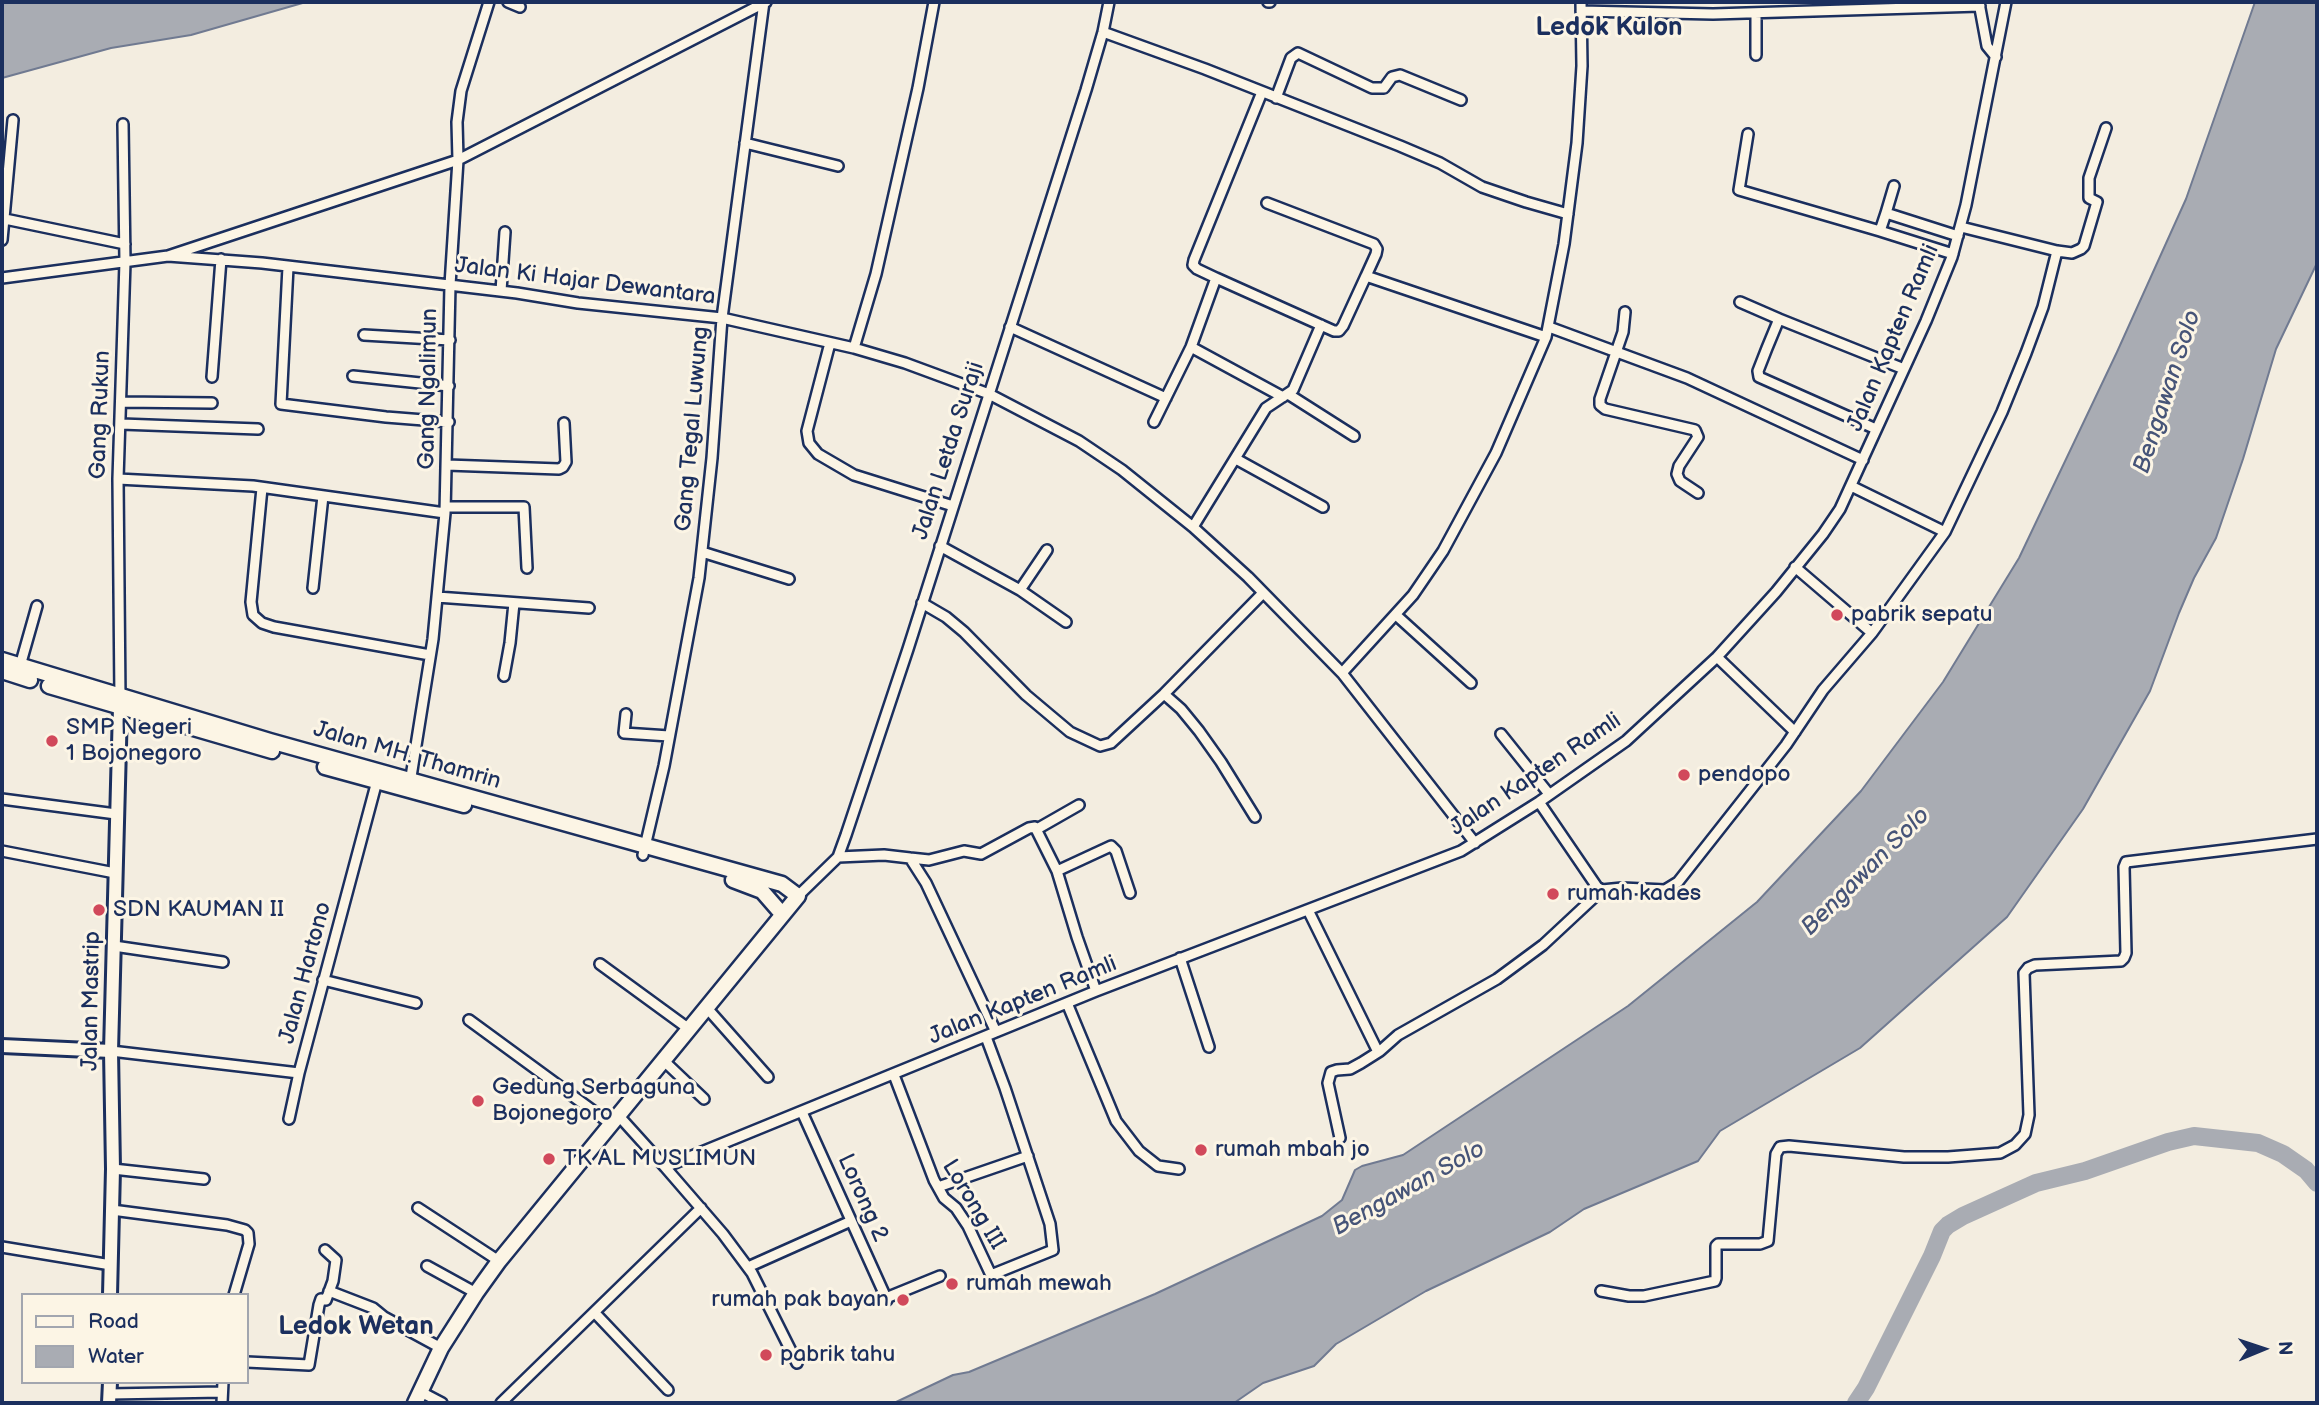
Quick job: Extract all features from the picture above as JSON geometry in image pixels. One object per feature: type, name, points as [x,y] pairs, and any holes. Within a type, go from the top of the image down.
[{"type":"main road","name":"Jalan MH. Thamrin","points":[[2,660],[120,703],[377,781],[409,785]]},
{"type":"main road","name":"Jalan MH. Thamrin","points":[[2,671],[644,850],[772,881],[800,894]]},
{"type":"main road","name":"Jalan Mastrip","points":[[110,1293],[113,1169],[111,1051],[120,703]]},
{"type":"main road","name":"Jalan MH. Thamrin","points":[[644,850],[762,891],[782,914]]},
{"type":"main road","points":[[769,898],[772,881]]},
{"type":"main road","points":[[417,1397],[441,1348],[499,1261],[800,894]]},
{"type":"main road","points":[[2,1046],[111,1051]]},
{"type":"street","name":"Gang Ngalimun","points":[[409,785],[430,655],[445,510],[450,285],[460,91],[489,2]]},
{"type":"street","points":[[508,2],[520,7]]},
{"type":"street","points":[[2,278],[168,256],[458,160],[764,2]]},
{"type":"street","name":"Gang Tegal Luwung","points":[[644,850],[669,736],[702,552],[722,318],[764,2]]},
{"type":"street","points":[[853,348],[876,274],[918,88],[934,2]]},
{"type":"street","name":"Jalan Letda Suraji","points":[[800,894],[839,853],[846,835],[989,394],[1103,32],[1109,2]]},
{"type":"street","name":"Jalan Kapten Ramli","points":[[665,1167],[1096,991],[1461,851],[1539,802],[1626,741],[1717,657],[1795,567],[1840,509],[1953,254],[1960,232],[2006,2]]},
{"type":"street","points":[[1342,673],[1396,615],[1429,572],[1496,453],[1546,337],[1568,214],[1580,104],[1581,7],[1756,13],[1979,4],[1987,46],[1996,57]]},
{"type":"street","points":[[1756,13],[1756,55]]},
{"type":"street","points":[[1103,32],[1400,146],[1440,163],[1482,187],[1568,214]]},
{"type":"street","points":[[1276,99],[1291,58],[1298,54],[1372,88],[1384,88],[1392,77],[1400,75],[1461,100]]},
{"type":"street","points":[[1262,92],[1193,265],[1196,269],[1339,331],[1377,248],[1374,244],[1267,203]]},
{"type":"street","points":[[2,240],[13,120]]},
{"type":"street","name":"Gang Rukun","points":[[120,703],[118,478],[125,262],[123,124]]},
{"type":"street","points":[[1886,213],[1960,232],[2072,253],[2084,246],[2097,202],[2090,198],[2089,178],[2106,128]]},
{"type":"street","points":[[1748,134],[1739,190],[1953,254]]},
{"type":"street","points":[[745,143],[838,166]]},
{"type":"street","points":[[1880,232],[1894,186]]},
{"type":"street","points":[[5,219],[125,244]]},
{"type":"street","points":[[500,291],[505,232]]},
{"type":"street","points":[[1340,1138],[1329,1093],[1331,1072],[1350,1069],[1378,1052],[1398,1035],[1497,979],[1530,956],[1602,890],[1665,890],[1678,882],[1738,808],[1823,690],[1872,633],[1945,532],[2002,412],[2026,353],[2043,307],[2057,251]]},
{"type":"street","name":"Jalan Ki Hajar Dewantara","points":[[168,256],[221,258],[500,291],[578,303],[722,318],[853,348],[905,363],[989,394],[1079,441],[1122,470],[1193,527],[1342,673],[1475,843]]},
{"type":"street","points":[[212,377],[221,258]]},
{"type":"street","points":[[288,267],[281,404],[449,422]]},
{"type":"street","points":[[1366,276],[1546,337]]},
{"type":"street","points":[[1154,422],[1191,347],[1216,278]]},
{"type":"street","points":[[1740,302],[1904,369]]},
{"type":"street","points":[[1625,312],[1618,350],[1600,405],[1605,409],[1695,430],[1698,437],[1679,466],[1677,474],[1680,481],[1698,493]]},
{"type":"street","points":[[1779,319],[1758,376],[1876,429]]},
{"type":"street","points":[[1193,527],[1266,408],[1293,390],[1321,325]]},
{"type":"street","points":[[1010,327],[1166,398]]},
{"type":"street","points":[[1549,327],[1687,377],[1863,460]]},
{"type":"street","points":[[364,335],[450,340]]},
{"type":"street","points":[[830,343],[807,430],[809,443],[818,454],[854,475],[953,506]]},
{"type":"street","points":[[1191,347],[1354,436]]},
{"type":"street","points":[[353,376],[449,386]]},
{"type":"street","points":[[121,402],[212,403]]},
{"type":"street","points":[[447,465],[559,469],[564,467],[566,461],[564,423]]},
{"type":"street","points":[[121,424],[258,429]]},
{"type":"street","points":[[1236,459],[1323,507]]},
{"type":"street","points":[[118,478],[262,488],[445,510],[524,507],[527,568]]},
{"type":"street","points":[[1851,486],[1945,532]]},
{"type":"street","points":[[262,488],[251,602],[253,615],[262,623],[274,627],[430,655]]},
{"type":"street","points":[[313,588],[323,496]]},
{"type":"street","points":[[940,546],[1020,590],[1066,622]]},
{"type":"street","points":[[1020,590],[1047,550]]},
{"type":"street","points":[[702,552],[789,579]]},
{"type":"street","points":[[1795,567],[1872,633]]},
{"type":"street","points":[[922,603],[946,617],[964,632],[1010,680],[1070,732],[1094,745],[1106,746],[1164,694],[1263,593]]},
{"type":"street","points":[[437,597],[589,608]]},
{"type":"street","points":[[504,676],[514,603]]},
{"type":"street","points":[[20,666],[37,606]]},
{"type":"street","points":[[1396,615],[1471,682]]},
{"type":"street","points":[[1717,657],[1795,732]]},
{"type":"street","points":[[1164,694],[1199,731],[1255,817]]},
{"type":"street","points":[[626,713],[624,733],[669,736]]},
{"type":"street","points":[[1501,734],[1549,794]]},
{"type":"street","name":"Jalan Hartono","points":[[111,1051],[299,1073],[377,781]]},
{"type":"street","points":[[2,799],[116,814]]},
{"type":"street","points":[[1539,802],[1591,880],[1602,890]]},
{"type":"street","points":[[839,853],[929,860],[964,850],[981,854],[1029,828],[1037,829],[1079,804]]},
{"type":"street","points":[[1037,829],[1057,871],[1096,991]]},
{"type":"street","points":[[1601,1291],[1644,1296],[1712,1282],[1716,1278],[1715,1253],[1718,1244],[1760,1244],[1768,1241],[1776,1154],[1780,1147],[1904,1157],[1948,1157],[2000,1153],[2015,1145],[2025,1134],[2029,1115],[2024,973],[2035,965],[2121,961],[2124,958],[2126,862],[2317,839]]},
{"type":"street","points":[[1057,871],[1111,846],[1116,851],[1130,893]]},
{"type":"street","points":[[2,851],[115,873]]},
{"type":"street","points":[[910,858],[926,883],[996,1032]]},
{"type":"street","points":[[1308,910],[1378,1052]]},
{"type":"street","points":[[114,946],[223,962]]},
{"type":"street","points":[[1180,958],[1209,1047]]},
{"type":"street","points":[[600,964],[689,1029]]},
{"type":"street","points":[[323,980],[416,1003]]},
{"type":"street","points":[[1066,1003],[1116,1121],[1139,1150],[1158,1166],[1179,1169]]},
{"type":"street","points":[[706,1007],[768,1077]]},
{"type":"street","points":[[468,1020],[615,1119],[665,1167],[748,1266],[797,1363]]},
{"type":"street","points":[[938,1187],[1028,1156],[986,1037]]},
{"type":"street","points":[[663,1060],[704,1099]]},
{"type":"street","points":[[289,1119],[299,1073]]},
{"type":"street","name":"Lorong III","points":[[894,1075],[923,1156],[938,1187],[968,1226],[991,1275],[1053,1250],[1051,1224],[1028,1156]]},
{"type":"street","name":"Lorong 2","points":[[802,1111],[887,1299],[940,1276]]},
{"type":"street","points":[[113,1169],[204,1179]]},
{"type":"street","points":[[418,1208],[499,1261]]},
{"type":"street","points":[[501,1403],[701,1208]]},
{"type":"street","points":[[112,1210],[227,1225],[245,1230],[249,1244],[235,1293]]},
{"type":"street","points":[[748,1266],[851,1221]]},
{"type":"street","points":[[2,1247],[111,1265]]},
{"type":"street","points":[[248,1362],[309,1365],[319,1305],[321,1299],[326,1300],[336,1261],[325,1250]]},
{"type":"street","points":[[427,1266],[476,1293]]},
{"type":"street","points":[[329,1291],[373,1307],[384,1317],[441,1348]]},
{"type":"street","points":[[595,1312],[668,1390]]},
{"type":"street","points":[[109,1393],[223,1387],[222,1403]]},
{"type":"street","points":[[417,1397],[442,1403]]},
{"type":"water","points":[[2,2],[306,2],[191,35],[111,48],[2,78]]},
{"type":"water","name":"Bengawan Solo","points":[[2255,2],[2317,2],[2317,263],[2276,349],[2216,538],[2194,578],[2150,691],[2083,809],[2007,917],[1860,1048],[1720,1131],[1698,1161],[1584,1209],[1550,1232],[1426,1291],[1336,1344],[1314,1366],[1263,1383],[1234,1403],[894,1403],[953,1375],[969,1372],[1155,1294],[1322,1216],[1342,1200],[1355,1170],[1403,1155],[1628,1006],[1757,902],[1861,791],[1943,682],[2019,558],[2186,199]]},
{"type":"waterway","points":[[1856,1403],[1866,1388],[1942,1231],[1963,1216],[2036,1183],[2085,1171],[2168,1142],[2194,1136],[2258,1143],[2283,1154],[2306,1170],[2317,1183]]},
{"type":"place","name":"pabrik sepatu","points":[[1837,615]]},
{"type":"place","name":"SMP Negeri 1 Bojonegoro","points":[[52,741]]},
{"type":"place","name":"pendopo","points":[[1684,775]]},
{"type":"place","name":"rumah kades","points":[[1553,894]]},
{"type":"place","name":"SDN KAUMAN II","points":[[99,910]]},
{"type":"place","name":"Gedung Serbaguna Bojonegoro","points":[[478,1101]]},
{"type":"place","name":"rumah mbah jo","points":[[1201,1150]]},
{"type":"place","name":"TK AL MUSLIMUN","points":[[549,1159]]},
{"type":"place","name":"rumah mewah","points":[[952,1284]]},
{"type":"place","name":"rumah pak bayan","points":[[903,1300]]},
{"type":"place","name":"pabrik tahu","points":[[766,1355]]},
{"type":"district","name":"Ledok Kulon","points":[[1609,28]]},
{"type":"district","name":"Ledok Wetan","points":[[356,1327]]}]
